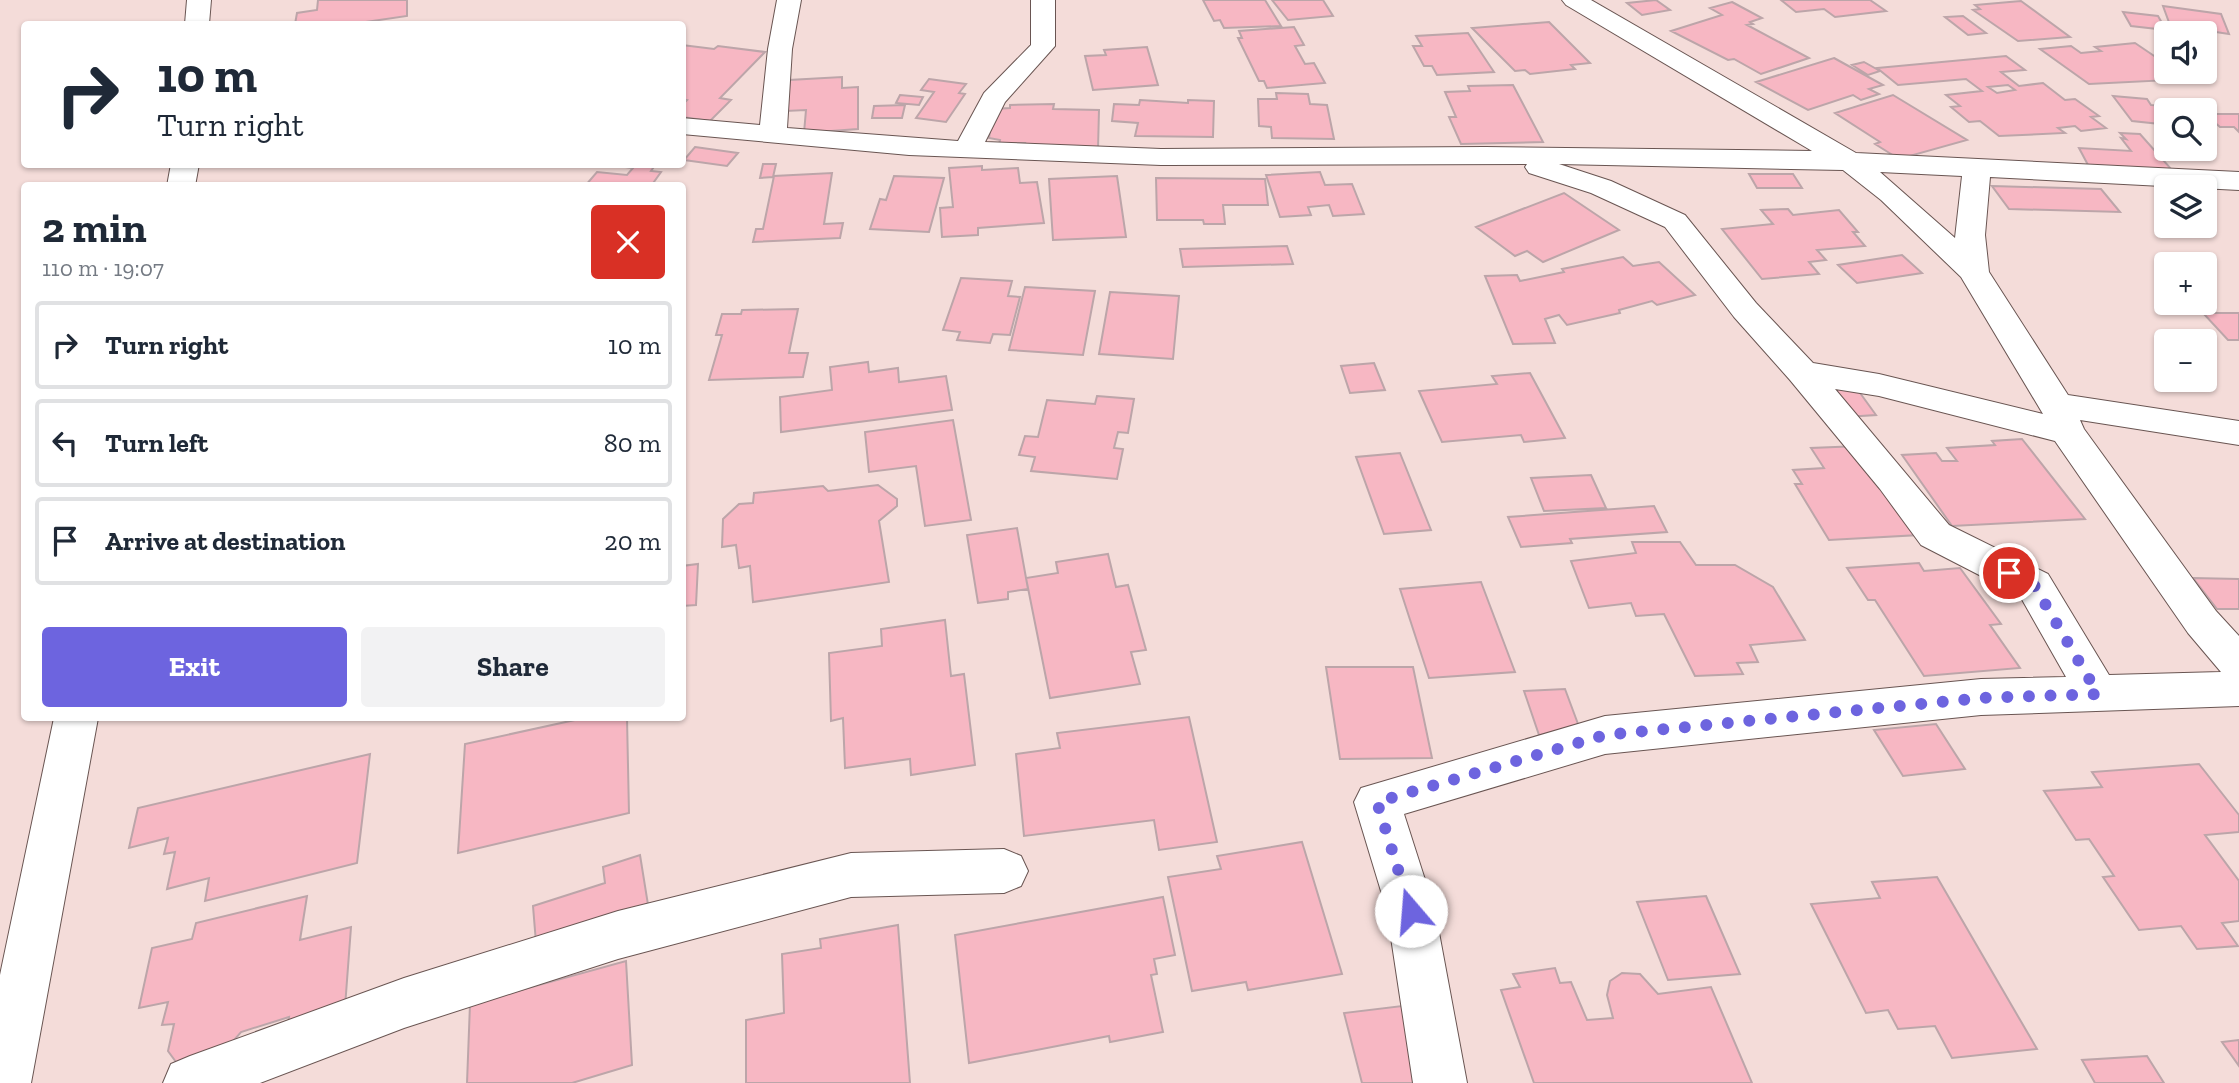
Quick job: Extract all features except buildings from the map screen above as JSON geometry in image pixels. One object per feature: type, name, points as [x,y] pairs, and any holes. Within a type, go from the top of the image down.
[{"type":"street","points":[[197,21],[198,0]]},
{"type":"street","points":[[773,135],[780,49],[789,0]]},
{"type":"street","points":[[967,149],[993,99],[1043,46],[1043,0]]},
{"type":"street","points":[[1574,0],[1852,163],[1891,194],[1973,272],[2062,419],[2202,622],[2239,664]]},
{"type":"street","points":[[686,125],[773,135],[967,149],[1161,157],[1504,155],[1778,158],[2239,181]]},
{"type":"street","points":[[1504,155],[1601,187],[1675,221],[1745,310],[1802,372],[1893,480],[1935,535],[2034,585],[2098,694]]},
{"type":"street","points":[[1973,272],[1970,235],[1977,168]]},
{"type":"street","points":[[1802,372],[2062,419],[2239,433]]},
{"type":"street","points":[[1440,1083],[1411,911],[1377,802],[1605,735],[1981,698],[2239,689]]},
{"type":"street","points":[[4,1083],[75,721]]},
{"type":"street","points":[[190,1083],[404,1003],[657,925],[851,875],[1004,871]]},
{"type":"route","points":[[1411,911],[1377,802],[1605,735],[1981,698],[2098,694],[2034,585],[2009,573]]}]
